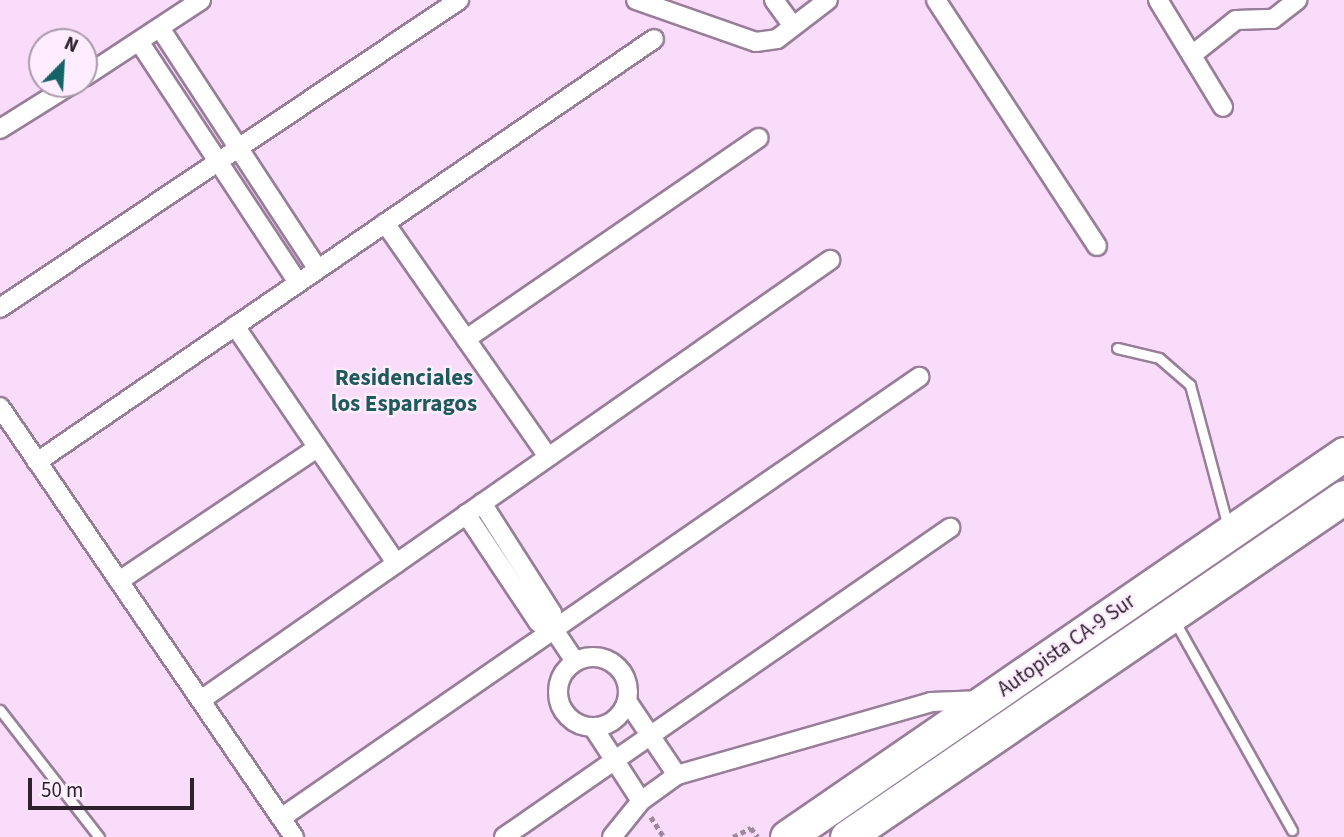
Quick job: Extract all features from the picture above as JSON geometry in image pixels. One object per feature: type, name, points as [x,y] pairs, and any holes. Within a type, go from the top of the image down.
[{"type":"highway","name":"Autopista CA-9 Sur","points":[[787,837],[1344,454]]},
{"type":"highway","name":"Autopista CA-9 Sur","points":[[847,837],[1344,497]]},
{"type":"street","points":[[98,68],[201,0]]},
{"type":"street","points":[[0,308],[459,0]]},
{"type":"street","points":[[636,0],[734,40],[777,39],[828,0]]},
{"type":"street","points":[[774,0],[793,26]]},
{"type":"street","points":[[936,0],[1097,246]]},
{"type":"street","points":[[1158,0],[1223,107]]},
{"type":"street","points":[[1192,55],[1236,20],[1273,19],[1297,0]]},
{"type":"street","points":[[160,28],[318,269]]},
{"type":"street","points":[[37,462],[654,39]]},
{"type":"street","points":[[140,43],[298,283]]},
{"type":"street","points":[[0,128],[49,98]]},
{"type":"street","points":[[466,339],[758,138]]},
{"type":"street","points":[[385,223],[548,457]]},
{"type":"street","points":[[201,700],[830,260]]},
{"type":"street","points":[[235,326],[396,564]]},
{"type":"street","points":[[281,818],[919,377]]},
{"type":"street","points":[[0,407],[294,837]]},
{"type":"street","points":[[119,581],[317,448]]},
{"type":"street","points":[[481,503],[552,612],[554,629],[575,662]]},
{"type":"street","points":[[466,514],[538,622],[554,629]]},
{"type":"street","points":[[504,837],[950,528]]},
{"type":"street","points":[[575,662],[598,657],[619,668],[627,701],[677,775]]},
{"type":"street","points":[[575,662],[558,695],[569,718],[593,727],[641,801]]},
{"type":"street","points":[[612,837],[641,801],[677,775],[931,702],[986,700]]},
{"type":"street","points":[[593,727],[621,715],[627,701]]},
{"type":"lane","points":[[1117,348],[1159,358],[1190,386],[1230,532]]},
{"type":"lane","points":[[1171,615],[1292,830]]},
{"type":"lane","points":[[0,710],[99,837]]},
{"type":"path","points":[[733,837],[751,828],[758,837]]},
{"type":"district","name":"Residenciales los Esparragos","points":[[404,391]]}]
